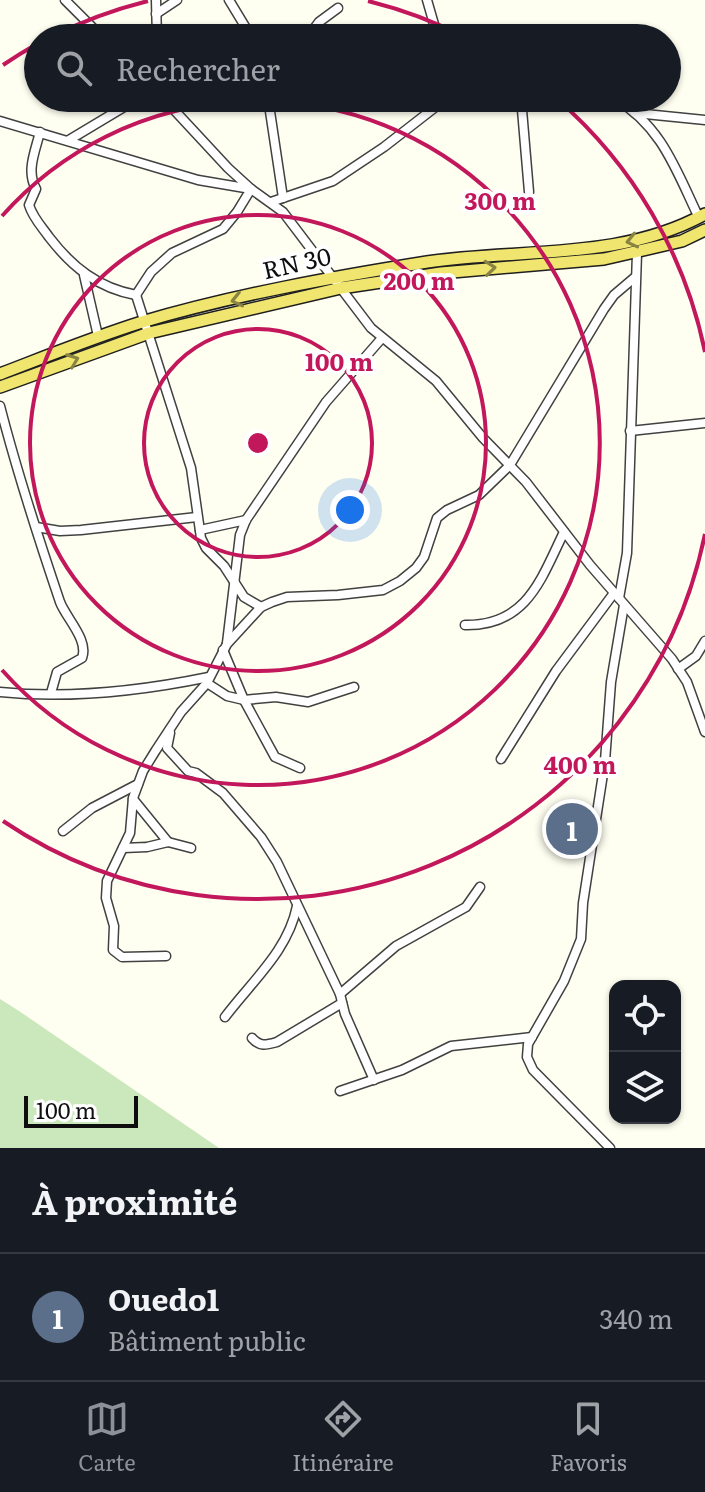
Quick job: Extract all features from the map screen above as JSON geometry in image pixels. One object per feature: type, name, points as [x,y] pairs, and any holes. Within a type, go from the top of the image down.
[{"type":"main road","name":"RN 30","points":[[0,387],[147,327],[333,277],[440,260],[602,248],[679,228],[702,216]]},
{"type":"main road","name":"RN 30","points":[[0,374],[98,336],[341,288],[441,273],[604,259],[682,241],[705,230]]},
{"type":"street","points":[[65,0],[89,24]]},
{"type":"street","points":[[156,0],[156,24]]},
{"type":"street","points":[[156,14],[177,0]]},
{"type":"street","points":[[229,0],[244,24]]},
{"type":"street","points":[[427,0],[434,24]]},
{"type":"street","points":[[318,24],[338,8]]},
{"type":"street","points":[[69,140],[116,112]]},
{"type":"street","points":[[176,112],[251,189],[271,202],[299,230],[382,338],[436,381],[483,438],[542,501],[619,599],[656,638],[678,669],[705,730]]},
{"type":"street","points":[[267,112],[283,198]]},
{"type":"street","points":[[271,202],[333,181],[429,112]]},
{"type":"street","points":[[522,112],[529,192]]},
{"type":"street","points":[[635,113],[705,120]]},
{"type":"street","points":[[635,113],[665,147],[702,216]]},
{"type":"street","points":[[0,121],[198,180],[251,189]]},
{"type":"street","points":[[40,132],[30,172],[36,189],[29,205],[32,214],[60,252],[84,275],[104,286],[136,295]]},
{"type":"street","points":[[136,295],[151,272],[172,253],[223,229],[251,189]]},
{"type":"street","points":[[610,1148],[529,1065],[528,1044],[564,981],[581,939],[583,903],[605,761],[619,599],[627,553],[637,253]]},
{"type":"street","points":[[84,275],[98,336]]},
{"type":"street","points":[[166,956],[122,957],[113,950],[114,926],[106,898],[107,881],[130,833],[133,798],[138,784],[181,712],[208,680],[225,647],[261,607],[287,597],[383,590],[416,568],[424,557],[437,518],[479,495],[510,465],[604,309],[614,295],[634,278]]},
{"type":"street","points":[[136,295],[191,468],[197,517],[206,548],[224,566],[244,597],[261,607]]},
{"type":"street","points":[[300,768],[275,757],[244,700],[225,647],[240,535],[246,520],[301,435],[382,338]]},
{"type":"street","points":[[0,406],[15,465],[63,609],[83,645],[84,652],[77,662],[57,672],[51,693]]},
{"type":"street","points":[[630,431],[705,423]]},
{"type":"street","points":[[36,527],[81,530],[197,517]]},
{"type":"street","points":[[200,530],[246,520]]},
{"type":"street","points":[[465,625],[492,621],[527,602],[564,532]]},
{"type":"street","points":[[501,759],[556,671],[619,599]]},
{"type":"street","points":[[678,669],[696,656],[705,641]]},
{"type":"street","points":[[0,692],[80,694],[208,680]]},
{"type":"street","points":[[208,680],[219,692],[244,700],[276,697],[308,702],[354,687]]},
{"type":"street","points":[[167,748],[171,729]]},
{"type":"street","points":[[167,748],[188,771],[196,773],[223,793],[277,862],[341,998],[374,1080]]},
{"type":"street","points":[[156,750],[167,748]]},
{"type":"street","points":[[63,831],[92,808],[138,784]]},
{"type":"street","points":[[133,798],[168,842]]},
{"type":"street","points":[[123,848],[168,842],[191,848]]},
{"type":"street","points":[[252,1038],[257,1044],[277,1042],[341,998],[396,946],[466,907],[480,887]]},
{"type":"street","points":[[225,1017],[284,943],[293,925],[297,906]]},
{"type":"street","points":[[340,1091],[402,1070],[451,1046],[532,1037]]},
{"type":"green space","points":[[0,999],[19,1011],[219,1148],[0,1148]]},
{"type":"place","name":"Ouedo1","points":[[572,829]]}]
